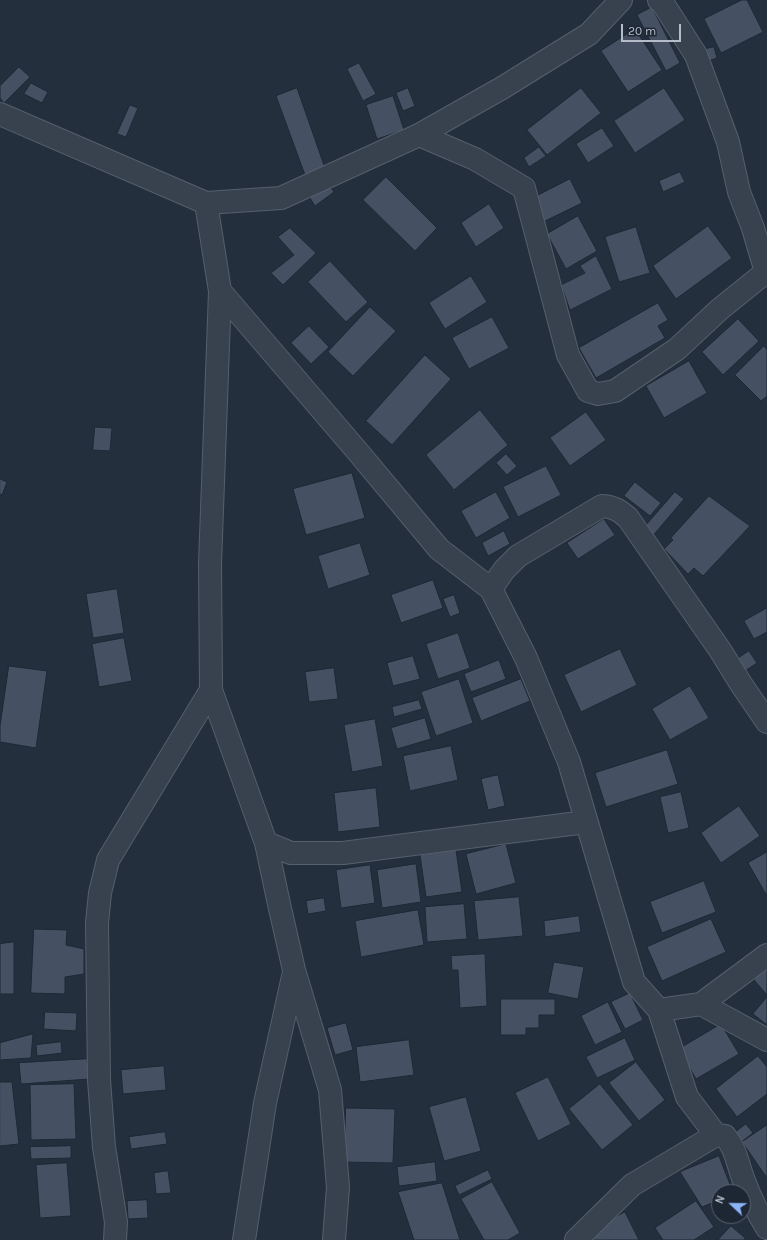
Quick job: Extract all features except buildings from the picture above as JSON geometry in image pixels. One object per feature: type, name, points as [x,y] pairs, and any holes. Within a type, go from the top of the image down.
[{"type":"street","points":[[0,114],[206,203],[281,198],[419,135],[502,88],[589,34],[621,0]]},
{"type":"street","points":[[419,135],[474,159],[524,188],[568,354],[588,391],[598,394],[615,391],[677,349],[720,309],[766,272],[753,228],[739,192],[728,142],[696,55],[664,5],[659,0]]},
{"type":"street","points":[[206,203],[220,291],[210,564],[211,690],[266,843],[294,970],[330,1090],[338,1187],[334,1240]]},
{"type":"street","points":[[220,291],[358,452],[439,550],[491,589],[526,658],[569,762],[634,982],[659,1010],[687,1097],[716,1135]]},
{"type":"street","points":[[491,589],[504,570],[518,556],[602,506],[612,507],[622,512],[628,518],[720,650],[767,722]]},
{"type":"street","points":[[115,1240],[116,1222],[104,1147],[99,1080],[97,923],[100,893],[108,860],[211,690]]},
{"type":"street","points":[[266,843],[291,853],[343,853],[586,822]]},
{"type":"street","points":[[659,1010],[701,1004],[767,954]]},
{"type":"street","points":[[244,1240],[265,1103],[294,970]]},
{"type":"street","points":[[701,1004],[767,1040]]},
{"type":"street","points":[[576,1240],[632,1185],[716,1135],[725,1136],[732,1144],[743,1178],[758,1213],[767,1228]]}]
